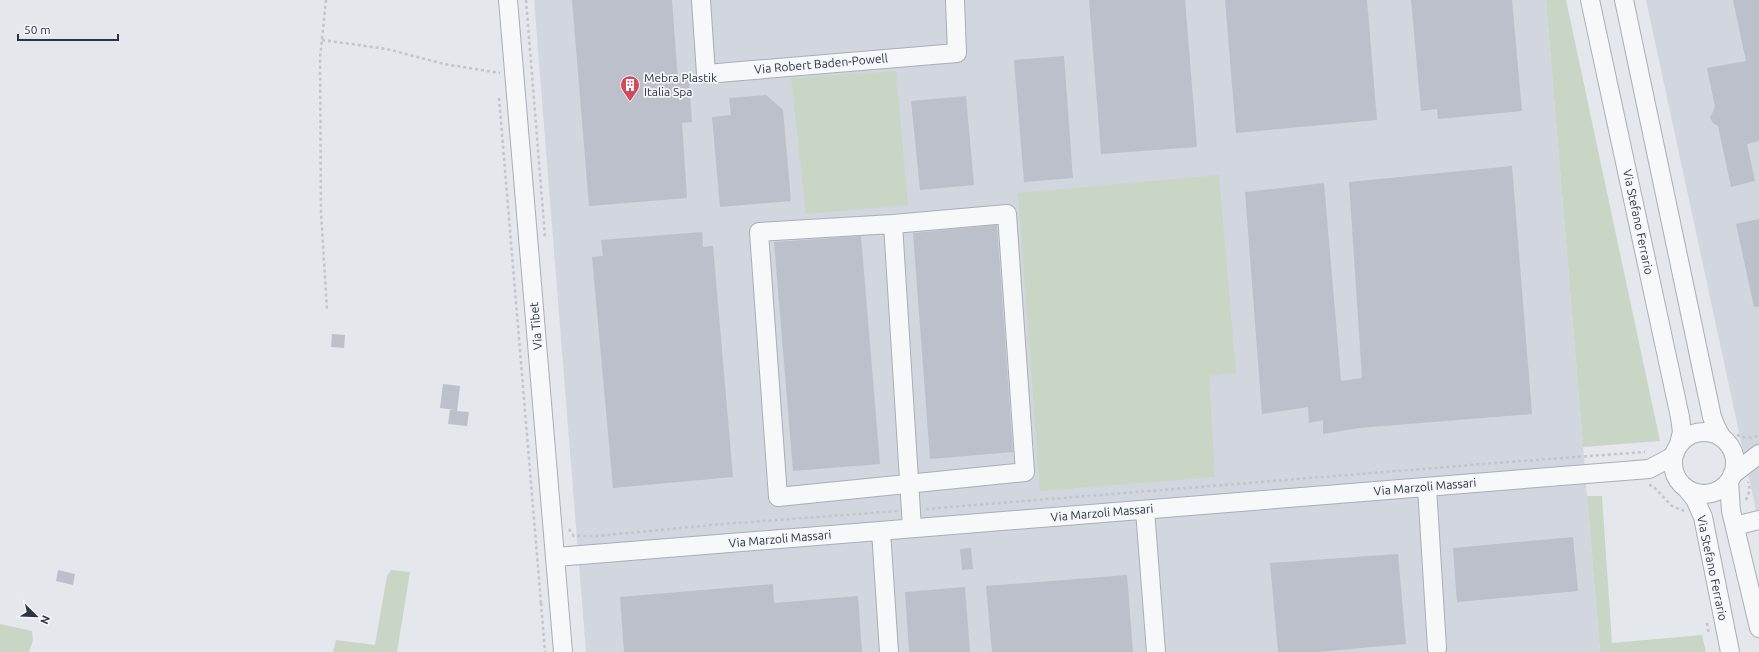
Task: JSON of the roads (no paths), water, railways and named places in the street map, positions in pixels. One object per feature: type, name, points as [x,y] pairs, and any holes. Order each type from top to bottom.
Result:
[{"type":"street","name":"Via Tibet","points":[[508,0],[505,74],[556,557],[563,652]]},
{"type":"street","name":"Via Robert Baden-Powell","points":[[701,0],[706,74],[957,53],[955,0]]},
{"type":"street","name":"Via Stefano Ferrario","points":[[1590,0],[1680,416],[1682,432],[1677,449]]},
{"type":"street","points":[[1624,0],[1712,417],[1716,427],[1734,453],[1735,463],[1731,478],[1731,511],[1759,627]]},
{"type":"street","points":[[1007,214],[1025,472],[778,496],[759,232],[893,224],[1007,214]]},
{"type":"street","points":[[893,224],[912,528]]},
{"type":"street","points":[[1695,433],[1714,433],[1726,441],[1759,453],[1722,488],[1709,493],[1695,492],[1682,484],[1675,472],[1673,463],[1677,449],[1686,437],[1695,433]]},
{"type":"street","name":"Via Marzoli Massari","points":[[556,557],[1427,487],[1649,460],[1664,462],[1677,449]]},
{"type":"street","name":"Via Marzoli Massari","points":[[1649,460],[1682,484]]},
{"type":"street","name":"Via Stefano Ferrario","points":[[1682,484],[1695,499],[1703,517],[1730,652]]},
{"type":"street","points":[[1427,487],[1437,648]]},
{"type":"street","points":[[1145,510],[1156,652]]},
{"type":"street","points":[[1735,526],[1759,520]]},
{"type":"street","points":[[881,531],[889,652]]},
{"type":"place","name":"Mebra Plastik Italia Spa","points":[[630,102]]}]
